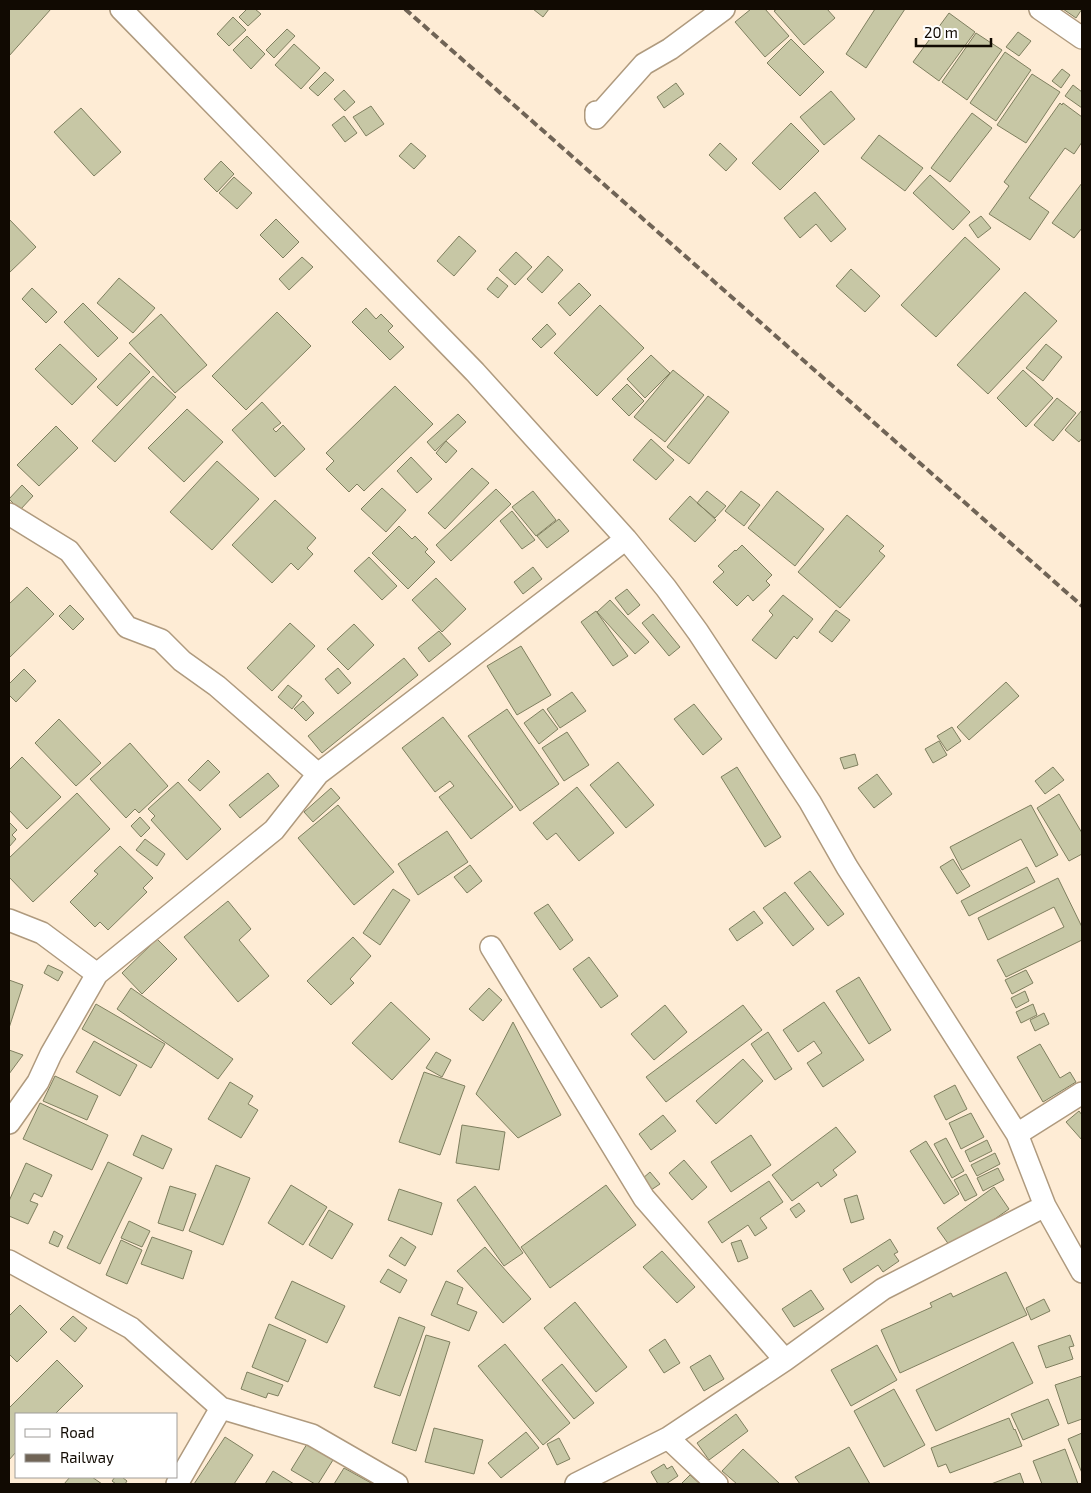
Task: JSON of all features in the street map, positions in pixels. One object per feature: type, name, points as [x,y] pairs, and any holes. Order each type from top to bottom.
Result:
[{"type":"street","points":[[121,9],[475,372],[626,539],[698,632],[810,802],[847,867],[1017,1134],[1045,1206],[1082,1272]]},
{"type":"street","points":[[596,112],[596,118],[644,64],[670,49],[724,9]]},
{"type":"street","points":[[1040,9],[1082,38]]},
{"type":"street","points":[[9,514],[69,551],[127,627],[161,640],[182,661],[217,686],[318,774]]},
{"type":"street","points":[[9,1123],[38,1082],[97,974],[274,830],[318,774],[626,539]]},
{"type":"street","points":[[9,920],[42,933],[97,974]]},
{"type":"street","points":[[491,947],[644,1198],[785,1360]]},
{"type":"street","points":[[1017,1134],[1082,1093]]},
{"type":"street","points":[[576,1484],[668,1438],[785,1360],[883,1289],[1045,1206]]},
{"type":"street","points":[[9,1262],[131,1328],[221,1408],[312,1435],[397,1484]]},
{"type":"street","points":[[178,1484],[221,1408]]},
{"type":"street","points":[[668,1438],[717,1484]]},
{"type":"building","points":[[9,9],[51,9],[9,56]]},
{"type":"building","points":[[247,9],[255,9],[261,14],[248,26],[239,17]]},
{"type":"building","points":[[533,9],[549,9],[543,17]]},
{"type":"building","points":[[751,9],[765,9],[789,36],[765,57],[735,22]]},
{"type":"building","points":[[777,9],[827,9],[835,18],[804,45],[774,11]]},
{"type":"building","points":[[875,9],[905,9],[866,68],[846,54]]},
{"type":"building","points":[[1063,9],[1082,9],[1076,18]]},
{"type":"building","points":[[949,13],[975,32],[939,81],[913,62]]},
{"type":"building","points":[[233,17],[246,30],[229,46],[217,34]]},
{"type":"building","points":[[287,29],[295,36],[274,58],[266,50]]},
{"type":"building","points":[[1018,32],[1031,41],[1019,56],[1006,47]]},
{"type":"building","points":[[976,33],[1002,50],[967,100],[942,82]]},
{"type":"building","points":[[247,36],[265,54],[251,69],[233,50]]},
{"type":"building","points":[[791,39],[824,72],[800,96],[767,63]]},
{"type":"building","points":[[294,44],[320,68],[301,89],[275,65]]},
{"type":"building","points":[[1005,52],[1031,70],[996,121],[970,103]]},
{"type":"building","points":[[1062,69],[1070,75],[1061,88],[1052,81]]},
{"type":"building","points":[[325,72],[334,80],[318,96],[309,88]]},
{"type":"building","points":[[1032,74],[1060,92],[1026,143],[997,125]]},
{"type":"building","points":[[676,83],[684,94],[664,108],[657,97]]},
{"type":"building","points":[[1073,85],[1082,92],[1082,108],[1065,96]]},
{"type":"building","points":[[344,90],[355,102],[345,111],[334,99]]},
{"type":"building","points":[[831,91],[855,119],[824,145],[800,117]]},
{"type":"building","points":[[1060,103],[1062,105],[1063,103],[1082,117],[1082,142],[1074,154],[1065,148],[1029,198],[1049,212],[1030,240],[989,214],[1009,186],[1004,182]]},
{"type":"building","points":[[371,106],[384,124],[366,136],[353,117]]},
{"type":"building","points":[[81,108],[121,152],[94,176],[54,132]]},
{"type":"building","points":[[972,113],[992,128],[950,182],[931,168]]},
{"type":"building","points":[[344,116],[357,133],[345,142],[332,125]]},
{"type":"building","points":[[791,123],[819,151],[780,190],[752,163]]},
{"type":"building","points":[[879,135],[923,168],[905,191],[861,158]]},
{"type":"building","points":[[411,143],[426,156],[414,169],[399,156]]},
{"type":"building","points":[[720,143],[737,159],[726,171],[709,155]]},
{"type":"building","points":[[221,161],[234,174],[217,192],[204,179]]},
{"type":"building","points":[[930,175],[970,212],[953,230],[913,193]]},
{"type":"building","points":[[234,177],[252,193],[237,209],[219,193]]},
{"type":"building","points":[[1082,183],[1082,228],[1074,238],[1052,223]]},
{"type":"building","points":[[815,192],[846,229],[831,242],[816,224],[800,238],[784,218]]},
{"type":"building","points":[[981,216],[991,228],[978,238],[969,225]]},
{"type":"building","points":[[9,219],[36,247],[9,273]]},
{"type":"building","points":[[276,219],[299,242],[283,258],[260,235]]},
{"type":"building","points":[[459,236],[476,251],[454,276],[437,261]]},
{"type":"building","points":[[965,237],[1000,269],[936,337],[901,305]]},
{"type":"building","points":[[516,252],[532,267],[515,285],[499,270]]},
{"type":"building","points":[[548,256],[563,270],[542,293],[527,279]]},
{"type":"building","points":[[302,257],[313,267],[289,290],[279,279]]},
{"type":"building","points":[[851,269],[880,296],[865,312],[836,286]]},
{"type":"building","points":[[497,277],[508,286],[498,298],[487,289]]},
{"type":"building","points":[[119,278],[155,308],[133,333],[97,303]]},
{"type":"building","points":[[579,283],[591,295],[570,316],[558,303]]},
{"type":"building","points":[[32,288],[57,312],[46,323],[22,299]]},
{"type":"building","points":[[1025,292],[1057,321],[988,394],[957,365]]},
{"type":"building","points":[[83,303],[118,338],[98,357],[64,322]]},
{"type":"building","points":[[600,305],[644,348],[597,396],[554,353]]},
{"type":"building","points":[[366,308],[376,319],[381,314],[393,326],[388,331],[404,347],[390,360],[352,322]]},
{"type":"building","points":[[277,312],[311,346],[246,410],[212,376]]},
{"type":"building","points":[[161,314],[207,365],[175,393],[129,343]]},
{"type":"building","points":[[547,324],[556,334],[541,348],[532,339]]},
{"type":"building","points":[[60,344],[97,379],[72,405],[35,369]]},
{"type":"building","points":[[1046,344],[1062,357],[1043,381],[1026,368]]},
{"type":"building","points":[[130,353],[150,372],[117,406],[97,387]]},
{"type":"building","points":[[651,355],[670,373],[645,398],[627,379]]},
{"type":"building","points":[[673,370],[704,395],[665,442],[634,417]]},
{"type":"building","points":[[1023,370],[1053,398],[1026,427],[997,398]]},
{"type":"building","points":[[153,376],[176,397],[115,462],[92,441]]},
{"type":"building","points":[[627,384],[644,401],[629,416],[612,399]]},
{"type":"building","points":[[395,386],[433,424],[364,491],[357,484],[349,492],[326,469],[334,461],[326,453]]},
{"type":"building","points":[[708,396],[729,412],[689,464],[667,447]]},
{"type":"building","points":[[1057,398],[1076,413],[1053,441],[1034,425]]},
{"type":"building","points":[[262,402],[281,423],[273,429],[276,432],[283,425],[305,449],[275,477],[232,430]]},
{"type":"building","points":[[187,409],[223,442],[184,482],[148,448]]},
{"type":"building","points":[[1082,410],[1082,438],[1079,442],[1065,430]]},
{"type":"building","points":[[458,414],[466,422],[435,451],[427,442]]},
{"type":"building","points":[[56,426],[78,448],[39,486],[17,465]]},
{"type":"building","points":[[651,439],[674,460],[656,480],[633,460]]},
{"type":"building","points":[[446,441],[457,451],[446,463],[436,453]]},
{"type":"building","points":[[411,457],[432,479],[417,493],[397,471]]},
{"type":"building","points":[[217,461],[259,499],[212,550],[170,512]]},
{"type":"building","points":[[472,468],[489,483],[445,529],[428,513]]},
{"type":"building","points":[[22,485],[33,496],[20,510],[9,499]]},
{"type":"building","points":[[382,488],[406,510],[386,532],[361,509]]},
{"type":"building","points":[[496,489],[511,504],[451,561],[436,545]]},
{"type":"building","points":[[533,491],[556,520],[536,536],[512,507]]},
{"type":"building","points":[[707,491],[726,506],[715,518],[697,503]]},
{"type":"building","points":[[741,491],[760,505],[744,526],[725,511]]},
{"type":"building","points":[[777,491],[824,529],[795,566],[748,528]]},
{"type":"building","points":[[690,496],[716,520],[695,542],[669,519]]},
{"type":"building","points":[[275,500],[316,538],[307,548],[313,554],[298,570],[291,563],[272,583],[232,545]]},
{"type":"building","points":[[512,511],[535,540],[522,549],[500,521]]},
{"type":"building","points":[[847,515],[884,546],[879,551],[885,556],[840,608],[798,572]]},
{"type":"building","points":[[559,519],[569,531],[547,548],[537,536]]},
{"type":"building","points":[[399,526],[412,539],[415,536],[428,549],[425,552],[435,562],[408,589],[372,553]]},
{"type":"building","points":[[742,545],[772,575],[766,581],[770,585],[753,601],[748,595],[737,606],[713,582],[724,572],[718,566]]},
{"type":"building","points":[[369,557],[397,586],[382,600],[354,571]]},
{"type":"building","points":[[533,567],[542,579],[523,594],[514,582]]},
{"type":"building","points":[[436,578],[466,609],[442,632],[412,600]]},
{"type":"building","points":[[27,587],[54,614],[9,658],[9,604]]},
{"type":"building","points":[[627,589],[640,605],[628,615],[615,598]]},
{"type":"building","points":[[783,595],[813,619],[797,639],[794,636],[776,659],[752,640],[773,615],[769,611]]},
{"type":"building","points":[[610,600],[649,642],[635,654],[597,612]]},
{"type":"building","points":[[70,605],[84,619],[73,630],[59,616]]},
{"type":"building","points":[[836,610],[850,620],[832,642],[819,632]]},
{"type":"building","points":[[596,611],[628,656],[613,666],[581,622]]},
{"type":"building","points":[[653,614],[680,647],[669,656],[642,623]]},
{"type":"building","points":[[290,623],[315,646],[272,691],[247,668]]},
{"type":"building","points":[[354,624],[374,645],[348,670],[327,649]]},
{"type":"building","points":[[439,631],[451,644],[429,662],[418,648]]},
{"type":"building","points":[[521,646],[551,695],[517,715],[487,666]]},
{"type":"building","points":[[404,658],[418,675],[322,753],[308,736]]},
{"type":"building","points":[[338,668],[351,683],[338,694],[325,679]]},
{"type":"building","points":[[24,669],[36,681],[16,702],[9,695],[9,684]]},
{"type":"building","points":[[1006,682],[1019,696],[969,740],[957,727]]},
{"type":"building","points":[[288,685],[302,696],[292,709],[278,697]]},
{"type":"building","points":[[572,692],[586,711],[560,728],[547,709]]},
{"type":"building","points":[[303,701],[314,713],[306,721],[294,709]]},
{"type":"building","points":[[694,704],[722,739],[703,755],[674,719]]},
{"type":"building","points":[[507,709],[559,784],[520,811],[468,736]]},
{"type":"building","points":[[543,709],[558,729],[539,744],[524,723]]},
{"type":"building","points":[[443,717],[513,807],[471,839],[439,797],[454,786],[450,781],[435,792],[402,748]]},
{"type":"building","points":[[59,719],[101,763],[76,786],[35,743]]},
{"type":"building","points":[[952,727],[961,741],[947,751],[937,736]]},
{"type":"building","points":[[567,732],[589,765],[564,781],[542,748]]},
{"type":"building","points":[[939,741],[947,755],[933,763],[925,749]]},
{"type":"building","points":[[130,743],[168,786],[139,813],[135,809],[126,818],[90,779]]},
{"type":"building","points":[[855,754],[858,765],[844,769],[840,758]]},
{"type":"building","points":[[22,757],[61,797],[27,829],[9,810],[9,770]]},
{"type":"building","points":[[208,760],[220,772],[200,791],[188,780]]},
{"type":"building","points":[[618,762],[654,805],[626,828],[590,785]]},
{"type":"building","points":[[737,767],[781,837],[765,847],[721,777]]},
{"type":"building","points":[[1053,767],[1064,780],[1045,794],[1035,781]]},
{"type":"building","points":[[268,773],[279,786],[240,818],[229,805]]},
{"type":"building","points":[[877,774],[892,794],[874,808],[858,788]]},
{"type":"building","points":[[178,782],[221,829],[187,860],[151,820],[155,816],[148,809]]},
{"type":"building","points":[[577,787],[614,833],[579,861],[556,833],[547,840],[533,823]]},
{"type":"building","points":[[331,788],[340,798],[313,822],[304,812]]},
{"type":"building","points":[[77,793],[110,829],[33,902],[9,877],[9,858]]},
{"type":"building","points":[[1059,794],[1082,833],[1082,854],[1069,861],[1037,808]]},
{"type":"building","points":[[338,805],[394,872],[354,905],[298,838]]},
{"type":"building","points":[[1031,805],[1058,855],[1036,867],[1021,839],[962,870],[950,847]]},
{"type":"building","points":[[140,817],[150,828],[141,837],[131,826]]},
{"type":"building","points":[[9,822],[17,830],[12,835],[16,839],[9,847]]},
{"type":"building","points":[[447,831],[468,862],[418,895],[398,864]]},
{"type":"building","points":[[145,839],[165,854],[157,866],[136,850]]},
{"type":"building","points":[[120,846],[153,878],[143,888],[147,892],[108,930],[100,922],[95,927],[70,902],[98,874],[94,871]]},
{"type":"building","points":[[953,859],[970,886],[957,894],[940,867]]},
{"type":"building","points":[[470,865],[482,881],[467,893],[454,877]]},
{"type":"building","points":[[1027,867],[1035,882],[969,916],[961,901]]},
{"type":"building","points":[[810,871],[844,914],[828,926],[794,883]]},
{"type":"building","points":[[1058,878],[1082,927],[1082,940],[1006,977],[997,960],[1064,927],[1054,907],[988,940],[978,918]]},
{"type":"building","points":[[393,889],[410,900],[380,945],[363,933]]},
{"type":"building","points":[[785,892],[814,929],[793,946],[763,908]]},
{"type":"building","points":[[228,901],[251,929],[239,940],[269,976],[238,1002],[184,937]]},
{"type":"building","points":[[548,904],[573,940],[560,950],[534,913]]},
{"type":"building","points":[[754,911],[763,923],[737,941],[729,929]]},
{"type":"building","points":[[353,937],[371,956],[350,979],[354,983],[331,1005],[307,981]]},
{"type":"building","points":[[157,939],[177,959],[142,994],[122,973]]},
{"type":"building","points":[[589,957],[618,996],[601,1008],[573,969]]},
{"type":"building","points":[[48,965],[63,972],[58,981],[44,973]]},
{"type":"building","points":[[1026,970],[1033,983],[1012,994],[1005,980]]},
{"type":"building","points":[[859,977],[891,1030],[869,1044],[836,991]]},
{"type":"building","points":[[9,980],[23,985],[9,1028]]},
{"type":"building","points":[[131,988],[233,1059],[218,1079],[117,1009]]},
{"type":"building","points":[[489,988],[502,1000],[483,1021],[469,1009]]},
{"type":"building","points":[[1025,991],[1029,1001],[1016,1008],[1011,998]]},
{"type":"building","points":[[391,1002],[430,1039],[392,1080],[352,1043]]},
{"type":"building","points":[[824,1002],[864,1060],[823,1087],[807,1063],[822,1053],[814,1041],[798,1052],[783,1030]]},
{"type":"building","points":[[96,1004],[165,1044],[151,1068],[82,1029]]},
{"type":"building","points":[[1033,1004],[1037,1015],[1021,1023],[1016,1012]]},
{"type":"building","points":[[665,1005],[687,1032],[654,1060],[631,1034]]},
{"type":"building","points":[[743,1005],[762,1030],[666,1102],[646,1077]]},
{"type":"building","points":[[1044,1013],[1049,1024],[1035,1031],[1030,1020]]},
{"type":"building","points":[[513,1022],[561,1115],[518,1138],[476,1094]]},
{"type":"building","points":[[768,1032],[792,1069],[775,1080],[751,1044]]},
{"type":"building","points":[[94,1041],[137,1065],[120,1096],[76,1072]]},
{"type":"building","points":[[1040,1044],[1060,1078],[1070,1072],[1076,1082],[1043,1102],[1017,1057]]},
{"type":"building","points":[[9,1050],[23,1055],[9,1074]]},
{"type":"building","points":[[436,1052],[451,1060],[442,1077],[426,1068]]},
{"type":"building","points":[[743,1059],[763,1081],[716,1124],[696,1101]]},
{"type":"building","points":[[424,1072],[465,1086],[440,1155],[399,1142]]},
{"type":"building","points":[[55,1076],[98,1096],[87,1120],[43,1101]]},
{"type":"building","points":[[230,1082],[253,1096],[248,1104],[258,1110],[241,1138],[208,1119]]},
{"type":"building","points":[[955,1085],[967,1109],[946,1120],[934,1096]]},
{"type":"building","points":[[40,1103],[108,1135],[92,1170],[23,1139]]},
{"type":"building","points":[[1079,1111],[1082,1115],[1082,1140],[1066,1122]]},
{"type":"building","points":[[971,1113],[984,1137],[961,1149],[949,1123]]},
{"type":"building","points":[[663,1115],[676,1131],[651,1150],[639,1134]]},
{"type":"building","points":[[462,1125],[505,1132],[499,1170],[456,1163]]},
{"type":"building","points":[[836,1127],[856,1152],[833,1170],[837,1175],[821,1187],[818,1182],[792,1201],[772,1175]]},
{"type":"building","points":[[142,1135],[172,1149],[163,1169],[133,1155]]},
{"type":"building","points":[[751,1135],[771,1165],[731,1192],[711,1162]]},
{"type":"building","points":[[946,1138],[964,1171],[952,1178],[934,1144]]},
{"type":"building","points":[[987,1140],[992,1151],[970,1162],[965,1151]]},
{"type":"building","points":[[926,1141],[959,1194],[944,1204],[910,1151]]},
{"type":"building","points":[[995,1153],[1000,1164],[977,1176],[971,1165]]},
{"type":"building","points":[[684,1160],[707,1187],[692,1200],[669,1173]]},
{"type":"building","points":[[108,1162],[142,1178],[100,1264],[67,1248]]},
{"type":"building","points":[[26,1163],[52,1175],[42,1197],[34,1193],[30,1201],[38,1204],[28,1224],[9,1216],[9,1201]]},
{"type":"building","points":[[216,1165],[250,1178],[223,1245],[189,1231]]},
{"type":"building","points":[[998,1168],[1004,1180],[983,1191],[977,1178]]},
{"type":"building","points":[[650,1172],[660,1184],[651,1190],[642,1179]]},
{"type":"building","points":[[966,1174],[977,1195],[965,1201],[954,1180]]},
{"type":"building","points":[[769,1181],[783,1202],[760,1218],[767,1228],[755,1236],[748,1225],[722,1243],[708,1222]]},
{"type":"building","points":[[291,1185],[327,1207],[303,1245],[268,1223]]},
{"type":"building","points":[[606,1185],[636,1225],[550,1288],[521,1247]]},
{"type":"building","points":[[170,1186],[196,1194],[183,1231],[158,1223]]},
{"type":"building","points":[[475,1186],[523,1253],[504,1266],[457,1200]]},
{"type":"building","points":[[994,1187],[1009,1209],[952,1249],[937,1228]]},
{"type":"building","points":[[399,1189],[442,1203],[432,1235],[388,1220]]},
{"type":"building","points":[[857,1195],[864,1219],[851,1223],[844,1199]]},
{"type":"building","points":[[799,1203],[805,1211],[796,1218],[790,1209]]},
{"type":"building","points":[[329,1210],[353,1224],[332,1259],[309,1245]]},
{"type":"building","points":[[129,1221],[150,1231],[142,1247],[121,1238]]},
{"type":"building","points":[[54,1231],[63,1236],[58,1247],[49,1243]]},
{"type":"building","points":[[152,1237],[192,1251],[183,1279],[141,1264]]},
{"type":"building","points":[[401,1237],[416,1247],[405,1266],[389,1256]]},
{"type":"building","points":[[890,1239],[898,1252],[894,1254],[899,1261],[883,1272],[878,1265],[851,1283],[843,1269]]},
{"type":"building","points":[[121,1240],[142,1250],[127,1284],[106,1275]]},
{"type":"building","points":[[741,1240],[748,1258],[738,1262],[731,1243]]},
{"type":"building","points":[[485,1247],[531,1299],[503,1323],[457,1271]]},
{"type":"building","points":[[662,1251],[695,1287],[677,1303],[643,1267]]},
{"type":"building","points":[[388,1269],[407,1280],[400,1293],[380,1282]]},
{"type":"building","points":[[1006,1272],[1027,1315],[900,1373],[881,1330],[932,1307],[930,1303],[951,1293],[953,1297]]},
{"type":"building","points":[[292,1281],[345,1306],[327,1343],[275,1318]]},
{"type":"building","points":[[446,1281],[463,1288],[457,1304],[477,1312],[469,1331],[431,1315]]},
{"type":"building","points":[[811,1290],[824,1309],[794,1327],[782,1309]]},
{"type":"building","points":[[1044,1299],[1050,1311],[1031,1320],[1026,1308]]},
{"type":"building","points":[[575,1302],[627,1367],[596,1392],[544,1328]]},
{"type":"building","points":[[20,1305],[47,1332],[17,1362],[9,1354],[9,1316]]},
{"type":"building","points":[[73,1316],[87,1328],[75,1342],[60,1329]]},
{"type":"building","points":[[399,1317],[425,1327],[400,1396],[374,1387]]},
{"type":"building","points":[[269,1324],[306,1340],[288,1382],[252,1367]]},
{"type":"building","points":[[426,1335],[450,1342],[416,1451],[392,1443]]},
{"type":"building","points":[[1070,1335],[1074,1346],[1069,1347],[1073,1359],[1046,1368],[1038,1346]]},
{"type":"building","points":[[665,1339],[680,1363],[664,1373],[649,1350]]},
{"type":"building","points":[[1013,1342],[1033,1383],[936,1431],[916,1390]]},
{"type":"building","points":[[505,1344],[570,1423],[543,1445],[478,1366]]},
{"type":"building","points":[[877,1345],[897,1380],[851,1406],[831,1370]]},
{"type":"building","points":[[710,1355],[724,1379],[704,1391],[690,1367]]},
{"type":"building","points":[[57,1360],[83,1386],[56,1413],[15,1413],[15,1453],[9,1460],[9,1408]]},
{"type":"building","points":[[562,1364],[594,1403],[574,1419],[542,1380]]},
{"type":"building","points":[[247,1372],[283,1385],[278,1396],[268,1393],[266,1398],[241,1389]]},
{"type":"building","points":[[1082,1376],[1082,1419],[1068,1424],[1055,1385]]},
{"type":"building","points":[[894,1389],[925,1445],[884,1467],[854,1411]]},
{"type":"building","points":[[1048,1399],[1059,1425],[1023,1440],[1011,1414]]},
{"type":"building","points":[[736,1414],[748,1431],[709,1460],[697,1443]]},
{"type":"building","points":[[1009,1418],[1022,1446],[950,1473],[946,1464],[938,1467],[931,1448]]},
{"type":"building","points":[[434,1428],[483,1440],[474,1474],[425,1462]]},
{"type":"building","points":[[526,1432],[539,1448],[501,1478],[488,1463]]},
{"type":"building","points":[[1082,1433],[1082,1473],[1068,1439]]},
{"type":"building","points":[[225,1437],[253,1455],[234,1484],[194,1484]]},
{"type":"building","points":[[559,1438],[570,1459],[557,1465],[547,1444]]},
{"type":"building","points":[[307,1444],[333,1460],[318,1484],[291,1470]]},
{"type":"building","points":[[849,1447],[870,1484],[800,1484],[795,1477]]},
{"type":"building","points":[[743,1449],[780,1484],[737,1484],[722,1471]]},
{"type":"building","points":[[1065,1449],[1078,1484],[1042,1484],[1033,1461]]},
{"type":"building","points":[[664,1464],[667,1469],[672,1466],[678,1476],[666,1484],[658,1484],[651,1472]]},
{"type":"building","points":[[344,1468],[373,1484],[334,1484]]},
{"type":"building","points":[[273,1471],[294,1484],[265,1484]]},
{"type":"building","points":[[1020,1473],[1024,1484],[991,1484]]},
{"type":"building","points":[[690,1475],[700,1484],[681,1484]]},
{"type":"building","points":[[69,1478],[93,1478],[102,1484],[64,1484]]},
{"type":"building","points":[[114,1478],[123,1478],[127,1481],[125,1484],[116,1484],[112,1481]]},
{"type":"railway","points":[[405,9],[1082,606]]}]
